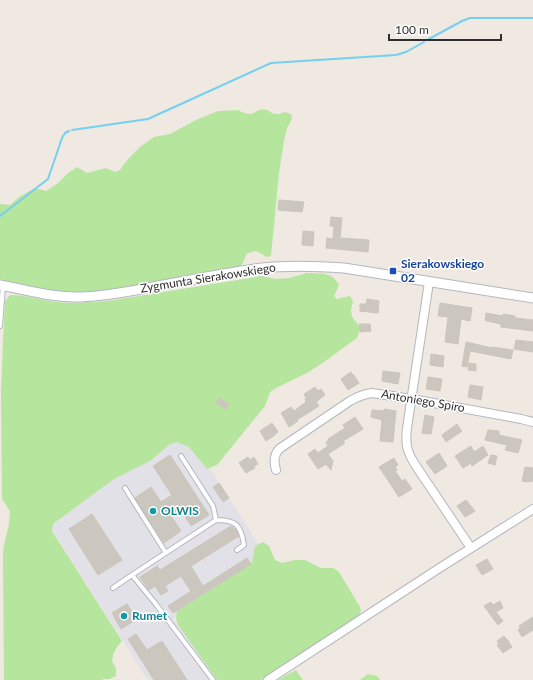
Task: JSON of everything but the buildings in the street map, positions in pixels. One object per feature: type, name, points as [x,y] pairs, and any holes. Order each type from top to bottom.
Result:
[{"type":"street","name":"Zygmunta Sierakowskiego","points":[[2,285],[59,296],[81,297],[113,294],[262,268],[314,266],[344,268],[533,298]]},
{"type":"street","points":[[429,282],[406,436],[406,446],[416,466],[471,548]]},
{"type":"street","name":"Antoniego Spiro","points":[[276,470],[274,459],[278,449],[357,397],[366,394],[372,393],[412,399],[533,422]]},
{"type":"street","points":[[268,680],[533,508]]},
{"type":"lane","points":[[0,326],[2,285]]},
{"type":"lane","points":[[181,456],[213,506],[216,520]]},
{"type":"lane","points":[[124,488],[166,553]]},
{"type":"lane","points":[[113,588],[216,520],[231,521],[236,524],[242,536],[244,545],[237,550]]},
{"type":"lane","points":[[132,575],[213,680]]},
{"type":"shaded area","name":"Rumet","points":[[183,426],[266,556],[173,619],[221,680],[148,680],[50,527]]},
{"type":"green space","points":[[238,110],[248,114],[259,110],[268,110],[275,114],[285,112],[291,114],[292,119],[287,128],[279,173],[271,256],[266,257],[256,251],[251,252],[246,256],[241,267],[236,270],[102,291],[86,292],[50,290],[0,280],[0,204],[10,205],[19,197],[35,188],[46,191],[77,167],[87,173],[106,168],[115,172],[120,170],[140,147],[154,137],[170,134],[196,120],[218,111]]},
{"type":"green space","points":[[307,273],[326,274],[333,277],[339,285],[334,296],[337,299],[350,296],[353,301],[351,310],[352,317],[360,329],[357,338],[307,373],[270,392],[265,406],[217,465],[207,469],[189,447],[177,442],[170,444],[150,461],[114,479],[53,524],[52,531],[122,641],[115,650],[112,658],[116,668],[116,676],[103,680],[4,680],[3,555],[10,512],[2,499],[1,392],[5,301],[10,295],[64,303],[114,300],[262,276],[276,279],[289,278]]},
{"type":"green space","points":[[263,542],[269,546],[275,560],[282,563],[295,560],[305,560],[321,568],[333,568],[339,572],[360,607],[361,610],[359,616],[261,680],[217,680],[178,625],[176,619],[177,611],[250,565],[255,546]]},
{"type":"green space","points":[[296,670],[303,680],[278,680]]},
{"type":"green space","points":[[368,674],[377,676],[380,680],[360,680]]},
{"type":"waterway","points":[[429,39],[470,18],[533,18]]},
{"type":"waterway","points":[[72,130],[148,119],[271,63],[396,55],[406,52],[424,42]]},
{"type":"waterway","points":[[0,216],[48,179],[62,138],[65,133],[69,131]]},
{"type":"place","name":"Sierakowskiego 02","points":[[393,271]]},
{"type":"place","name":"OLWIS","points":[[153,511]]},
{"type":"place","name":"Rumet","points":[[124,616]]}]
